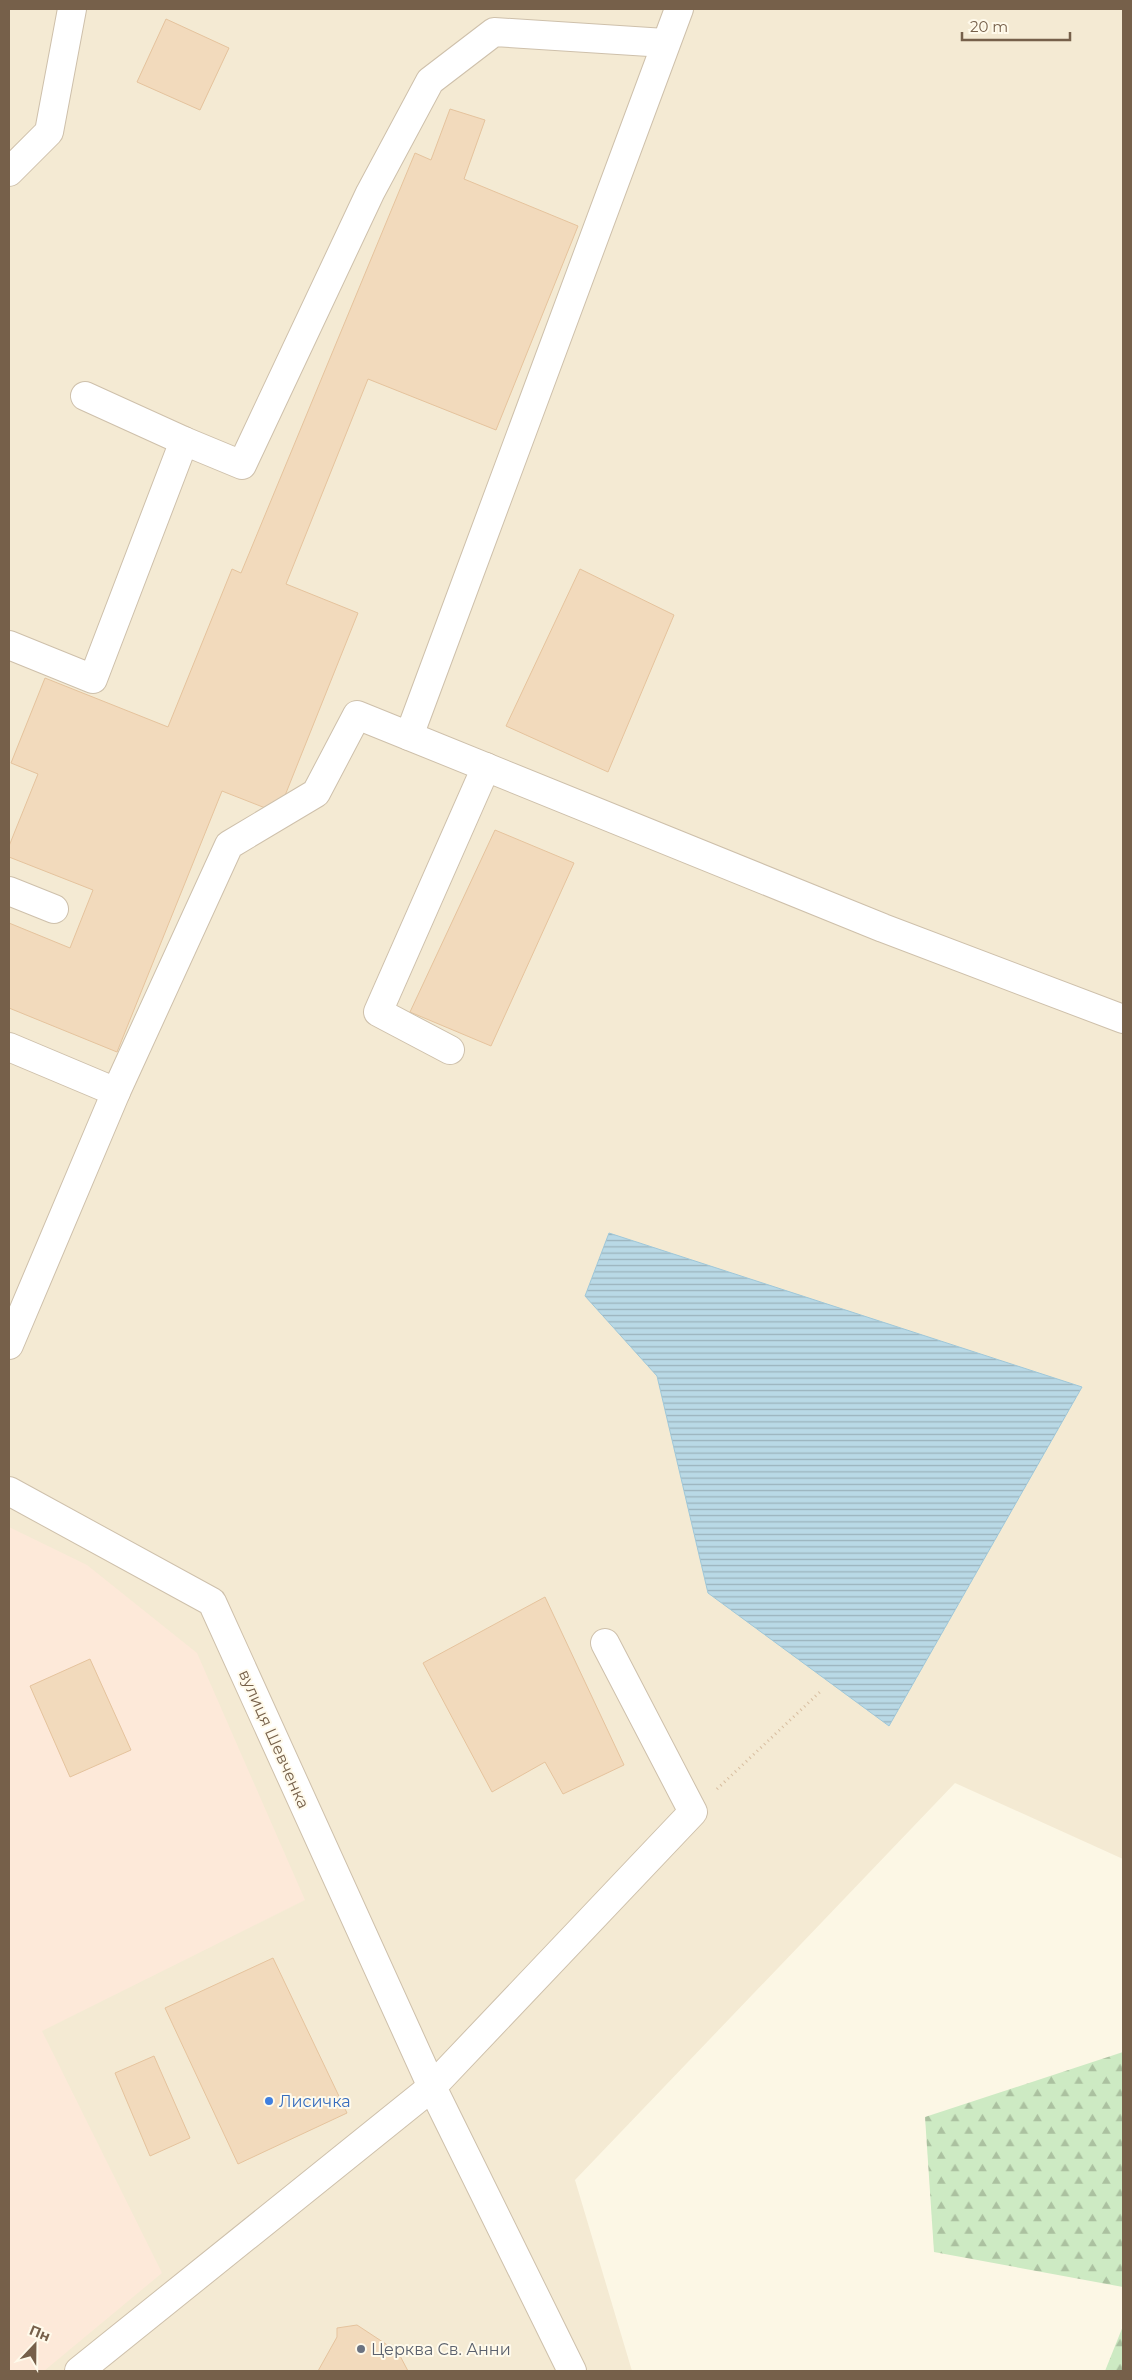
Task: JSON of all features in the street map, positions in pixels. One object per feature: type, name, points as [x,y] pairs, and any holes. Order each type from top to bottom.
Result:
[{"type":"street","points":[[9,172],[49,132],[72,9]]},
{"type":"street","points":[[409,736],[679,9]]},
{"type":"street","points":[[85,396],[242,465],[370,193],[430,81],[494,32],[665,43]]},
{"type":"street","points":[[9,645],[93,679],[184,441]]},
{"type":"street","points":[[9,1344],[116,1092],[229,845],[316,792],[357,715],[883,928],[1123,1020]]},
{"type":"street","points":[[450,1050],[378,1012],[486,767]]},
{"type":"street","points":[[9,890],[54,909]]},
{"type":"street","points":[[9,1047],[116,1092]]},
{"type":"street","name":"вулиця Шевченка","points":[[9,1491],[212,1602],[432,2087],[572,2371]]},
{"type":"street","points":[[79,2371],[432,2087],[693,1812],[605,1643]]},
{"type":"path","points":[[693,1812],[822,1690]]},
{"type":"shaded area","points":[[9,9],[1123,9],[1123,1859],[955,1783],[575,2180],[632,2371],[9,2371]]},
{"type":"shaded area","points":[[9,1527],[87,1565],[197,1653],[305,1900],[42,2031],[162,2273],[44,2371],[9,2371]]},
{"type":"green space","points":[[1123,2052],[1123,2287],[934,2252],[925,2117]]},
{"type":"green space","points":[[1123,2326],[1123,2371],[1105,2371]]},
{"type":"water","points":[[609,1233],[1082,1387],[889,1726],[708,1593],[657,1376],[585,1296]]},
{"type":"building","points":[[166,19],[229,48],[200,110],[137,82]]},
{"type":"building","points":[[450,109],[485,120],[464,179],[578,226],[496,430],[368,379],[286,584],[358,613],[278,813],[222,791],[117,1052],[9,1008],[9,923],[70,948],[93,890],[9,857],[9,846],[38,774],[11,763],[45,678],[168,727],[232,569],[241,573],[415,153],[431,160]]},
{"type":"building","points":[[580,569],[674,615],[608,772],[506,726]]},
{"type":"building","points":[[495,830],[574,863],[491,1046],[410,1012]]},
{"type":"building","points":[[545,1597],[624,1765],[563,1794],[545,1762],[492,1792],[423,1663]]},
{"type":"building","points":[[90,1659],[131,1750],[70,1777],[30,1686]]},
{"type":"building","points":[[273,1958],[347,2113],[238,2164],[165,2008]]},
{"type":"building","points":[[154,2056],[190,2138],[150,2156],[115,2073]]},
{"type":"building","name":"Церква Св. Анни","points":[[357,2325],[398,2352],[408,2371],[318,2371],[337,2337],[337,2328]]},
{"type":"place","name":"Лисичка","points":[[269,2101]]},
{"type":"place","name":"Церква Св. Анни","points":[[361,2349]]}]
